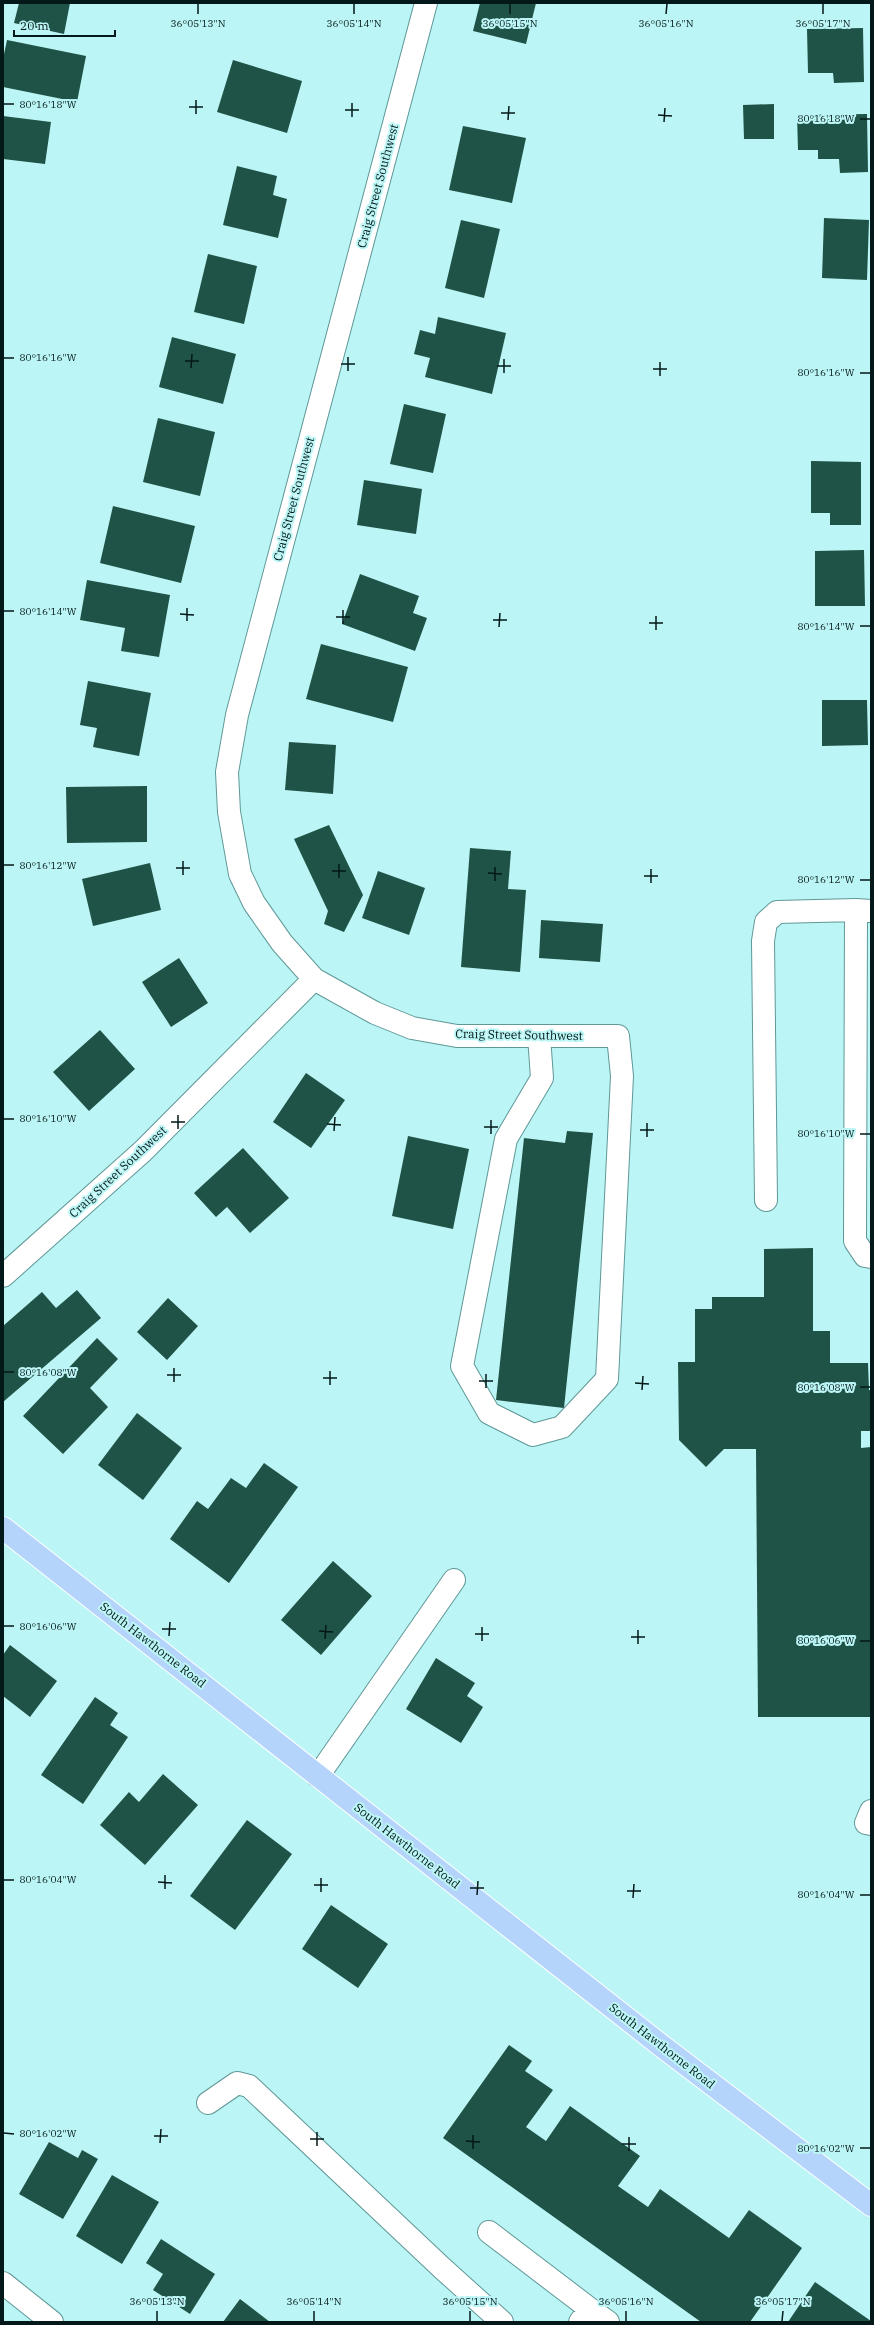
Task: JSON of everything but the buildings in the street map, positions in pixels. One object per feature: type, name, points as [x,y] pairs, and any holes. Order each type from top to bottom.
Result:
[{"type":"main road","name":"South Hawthorne Road","points":[[3,1528],[663,2047],[871,2205]]},
{"type":"street","name":"Craig Street Southwest","points":[[426,3],[237,715],[227,772],[229,812],[240,874],[254,903],[282,943],[314,979],[374,1014],[412,1028],[457,1036],[539,1036],[618,1036],[622,1076],[607,1379],[562,1427],[533,1435],[489,1413],[462,1366],[506,1139],[542,1078],[539,1036]]},
{"type":"street","points":[[766,1200],[763,941],[766,922],[777,912],[863,911],[856,1241],[865,1256],[871,1257]]},
{"type":"street","name":"Craig Street Southwest","points":[[3,1276],[143,1151],[314,979]]},
{"type":"street","points":[[318,1776],[454,1580]]},
{"type":"street","points":[[871,1811],[866,1823],[871,1824]]},
{"type":"street","points":[[208,2103],[237,2083],[250,2086],[436,2263],[502,2322]]},
{"type":"street","points":[[489,2232],[585,2315],[608,2322]]},
{"type":"street","points":[[3,2283],[52,2322]]}]
